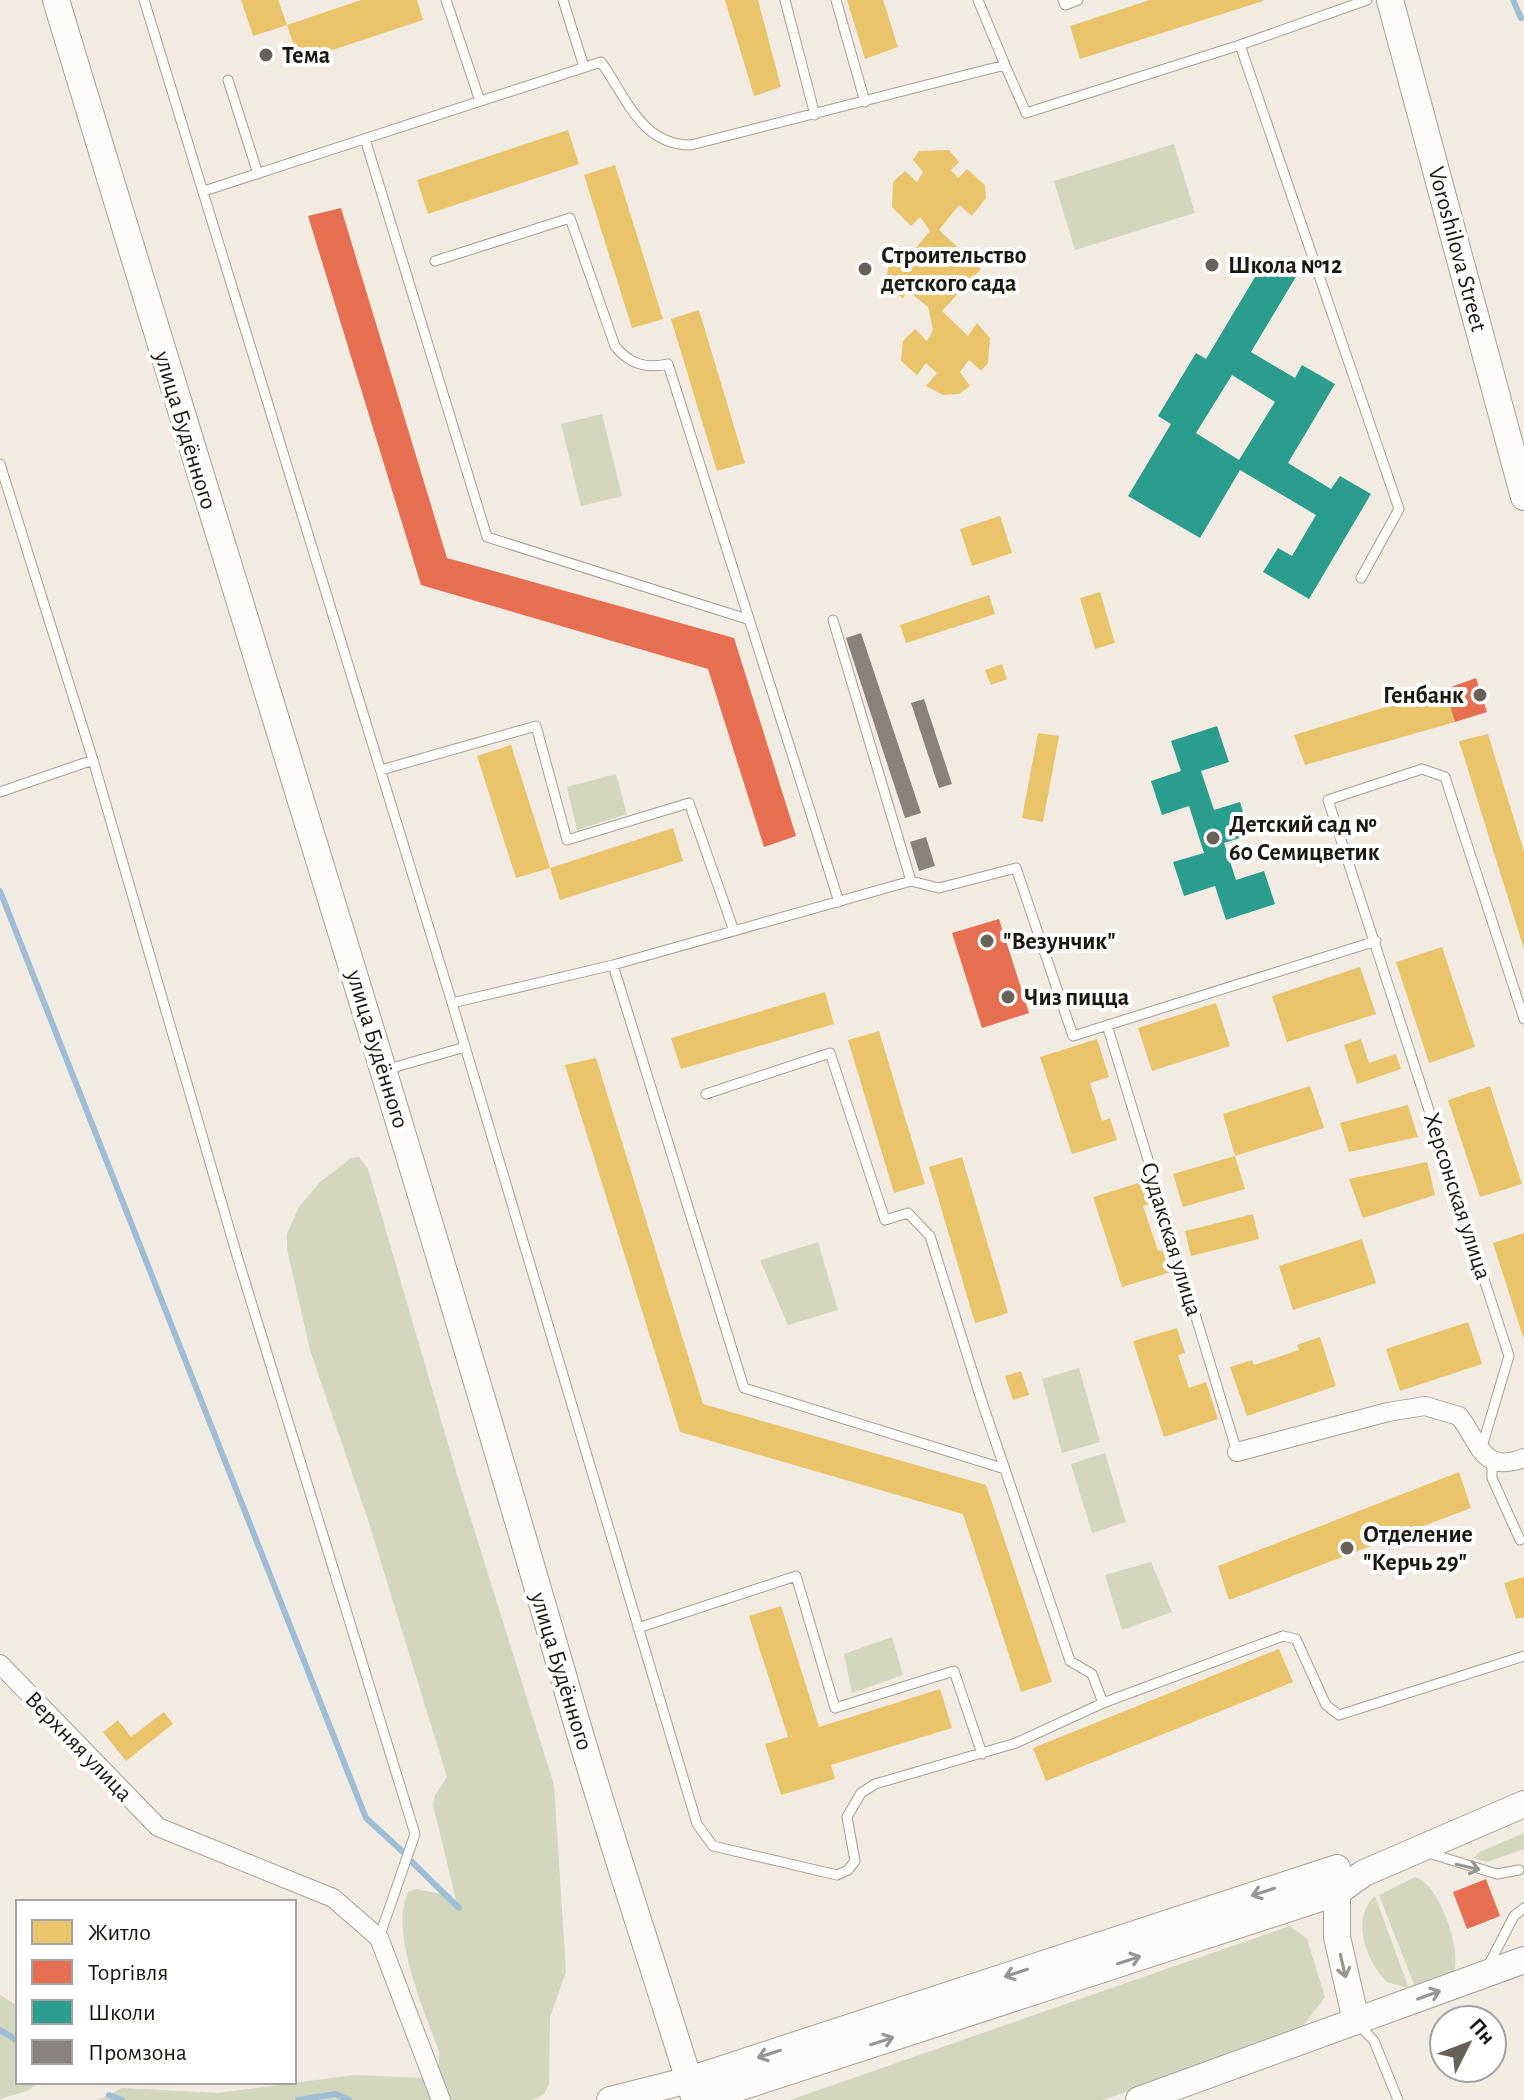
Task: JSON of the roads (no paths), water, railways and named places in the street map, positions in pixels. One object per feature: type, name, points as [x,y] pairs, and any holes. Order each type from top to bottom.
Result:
[{"type":"main road","name":"улица Будённого","points":[[56,0],[265,693],[385,1070],[567,1691],[695,2093]]},
{"type":"main road","name":"Voroshilova Street","points":[[1390,0],[1524,497]]},
{"type":"main road","points":[[1337,1880],[1524,1788]]},
{"type":"main road","points":[[610,2100],[695,2093],[1364,1873],[1524,1804]]},
{"type":"main road","points":[[1337,1880],[1337,1937],[1356,2021]]},
{"type":"main road","points":[[1139,2100],[1524,1960]]},
{"type":"street","points":[[1237,1452],[1388,1412],[1425,1406],[1445,1409],[1459,1416],[1486,1456],[1506,1465],[1524,1458]]},
{"type":"street","name":"Верхняя улица","points":[[0,1664],[158,1827],[333,1898],[379,1938]]},
{"type":"street","points":[[379,1938],[441,2100]]},
{"type":"lane","points":[[144,0],[452,1003],[697,1824],[713,1846],[837,1875],[848,1870],[855,1861],[847,1817],[861,1793],[875,1784],[1016,1743],[1103,1703],[1283,1636],[1296,1639],[1326,1705],[1339,1715],[1524,1656]]},
{"type":"lane","points":[[446,0],[480,101]]},
{"type":"lane","points":[[563,0],[584,67]]},
{"type":"lane","points":[[785,0],[815,115]]},
{"type":"lane","points":[[836,0],[865,102]]},
{"type":"lane","points":[[978,0],[1026,113],[1240,45],[1367,0]]},
{"type":"lane","points":[[1063,0],[1065,5],[1078,0]]},
{"type":"lane","points":[[1332,0],[1335,11]]},
{"type":"lane","points":[[1240,45],[1399,509],[1361,578]]},
{"type":"lane","points":[[204,191],[601,62],[646,129],[672,145],[691,145],[1005,65]]},
{"type":"lane","points":[[228,80],[258,174]]},
{"type":"lane","points":[[365,139],[487,537],[747,619]]},
{"type":"lane","points":[[435,261],[570,218],[615,346],[636,365],[668,364],[839,902]]},
{"type":"lane","points":[[0,464],[93,760],[238,1259],[415,1834],[379,1938]]},
{"type":"lane","points":[[833,620],[911,881]]},
{"type":"lane","points":[[381,770],[536,726],[567,840],[689,803],[734,931]]},
{"type":"lane","points":[[0,792],[93,760]]},
{"type":"lane","name":"Херсонская улица","points":[[1486,1456],[1509,1356],[1328,800],[1422,769],[1445,777],[1524,1017]]},
{"type":"lane","points":[[452,1003],[613,965],[911,881],[939,888],[1016,868],[1073,1036],[1376,941]]},
{"type":"lane","points":[[613,965],[744,1388],[1005,1469]]},
{"type":"lane","name":"Судакская улица","points":[[1107,1025],[1237,1452]]},
{"type":"lane","points":[[385,1070],[465,1047]]},
{"type":"lane","points":[[706,1094],[830,1053],[885,1220],[908,1213],[930,1236],[1070,1661],[1092,1674],[1103,1703]]},
{"type":"lane","points":[[1486,1456],[1492,1478],[1520,1540]]},
{"type":"lane","points":[[638,1628],[796,1576],[835,1708],[954,1671],[982,1754]]},
{"type":"lane","points":[[1418,1849],[1453,1863],[1497,1874],[1519,1870]]},
{"type":"lane","points":[[1484,1974],[1514,1916],[1524,1908]]},
{"type":"lane","points":[[1356,2021],[1374,2041],[1398,2100]]},
{"type":"waterway","points":[[1513,0],[1521,18]]},
{"type":"waterway","points":[[0,891],[366,1818],[403,1852]]},
{"type":"waterway","points":[[412,1862],[459,1908]]},
{"type":"waterway","points":[[0,2030],[16,2040]]},
{"type":"waterway","points":[[298,2100],[336,2094],[349,2100]]},
{"type":"waterway","points":[[109,2095],[122,2100]]},
{"type":"place","name":"Тема","points":[[266,55]]},
{"type":"place","name":"Школа №12","points":[[1212,265]]},
{"type":"place","name":"Строительство детского сада","points":[[865,269]]},
{"type":"place","name":"Генбанк","points":[[1480,695]]},
{"type":"place","name":"Детский сад № 60 Семицветик","points":[[1213,838]]},
{"type":"place","name":"\"Везунчик\"","points":[[987,941]]},
{"type":"place","name":"Чиз пицца","points":[[1008,997]]},
{"type":"place","name":"Отделение \"Керчь 29\"","points":[[1347,1548]]}]
